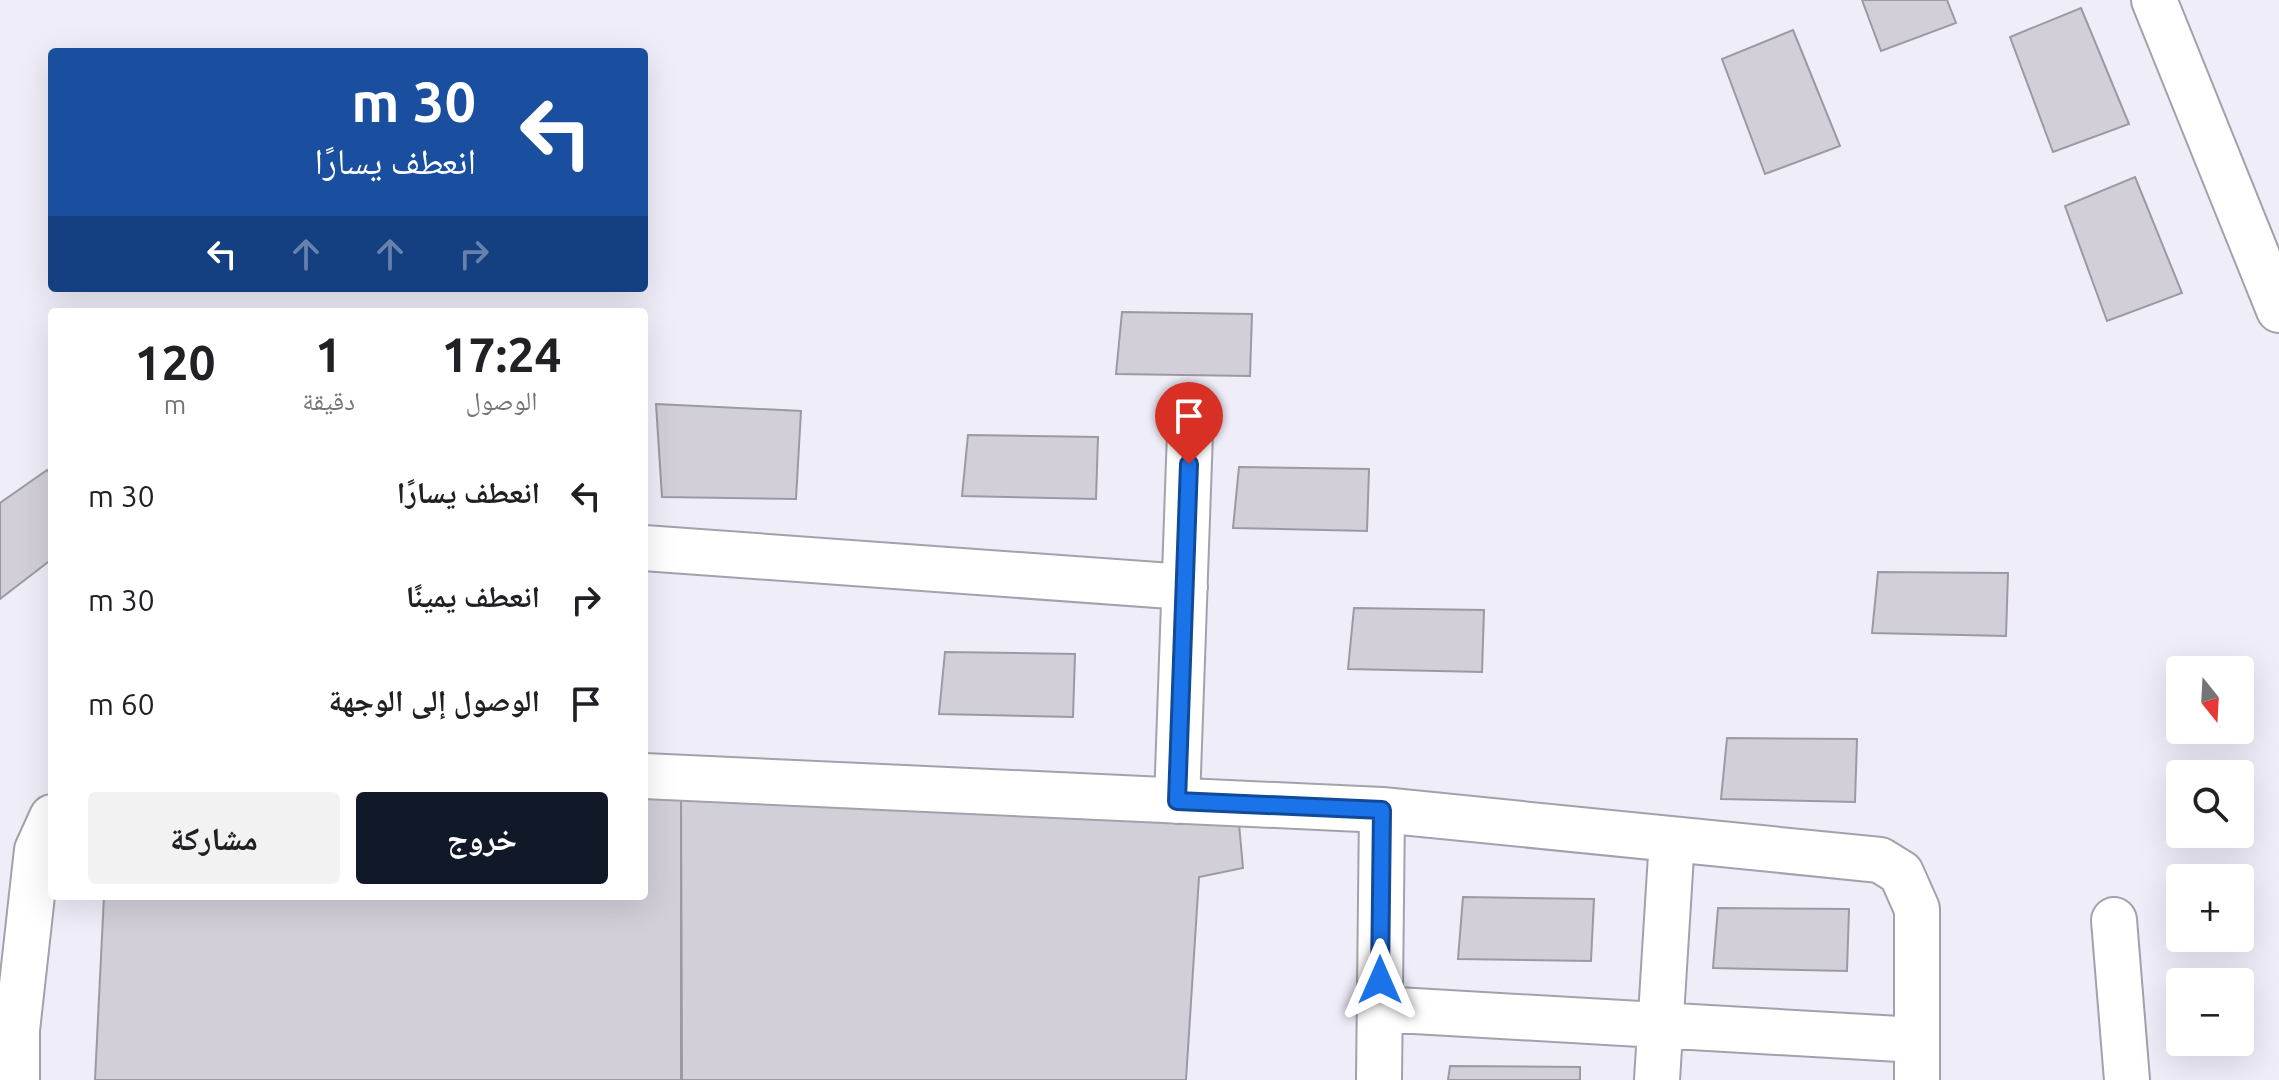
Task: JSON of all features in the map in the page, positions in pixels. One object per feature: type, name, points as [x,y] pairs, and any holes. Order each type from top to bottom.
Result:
[{"type":"street","points":[[2154,0],[2279,310]]},
{"type":"street","points":[[1177,801],[1190,433]]},
{"type":"street","points":[[648,548],[1185,587]]},
{"type":"street","points":[[648,776],[1382,810],[1880,860],[1901,873],[1917,909],[1917,1060],[1660,1025],[1380,1009]]},
{"type":"street","points":[[1379,1080],[1382,810]]},
{"type":"street","points":[[17,1080],[8,1030],[37,850],[48,826]]},
{"type":"street","points":[[1657,1080],[1672,839]]},
{"type":"street","points":[[2114,920],[2127,1080]]},
{"type":"building","points":[[1862,0],[1947,0],[1956,23],[1881,51]]},
{"type":"building","points":[[2081,8],[2129,124],[2053,152],[2010,37]]},
{"type":"building","points":[[1793,30],[1840,146],[1765,174],[1722,59]]},
{"type":"building","points":[[2135,177],[2182,293],[2107,321],[2065,206]]},
{"type":"building","points":[[1122,312],[1252,314],[1250,376],[1116,374]]},
{"type":"building","points":[[656,404],[801,411],[796,499],[662,497]]},
{"type":"building","points":[[968,435],[1098,437],[1096,499],[962,496]]},
{"type":"building","points":[[1239,467],[1369,469],[1367,531],[1233,528]]},
{"type":"building","points":[[48,471],[48,562],[0,599],[0,503]]},
{"type":"building","points":[[1878,572],[2008,573],[2006,636],[1872,633]]},
{"type":"building","points":[[1354,608],[1484,610],[1482,672],[1348,669]]},
{"type":"building","points":[[945,652],[1075,654],[1073,717],[939,714]]},
{"type":"building","points":[[1727,738],[1857,739],[1855,802],[1721,799]]},
{"type":"building","points":[[648,788],[681,790],[682,1080],[95,1080],[104,900],[648,900]]},
{"type":"building","points":[[681,790],[1239,824],[1243,868],[1199,877],[1186,1080],[681,1080]]},
{"type":"building","points":[[1463,897],[1594,899],[1591,961],[1458,959]]},
{"type":"building","points":[[1718,908],[1849,909],[1847,971],[1713,968]]},
{"type":"building","points":[[1450,1066],[1580,1067],[1580,1080],[1448,1080]]},
{"type":"route","points":[[1189,464],[1177,801],[1382,810],[1380,980]]}]
